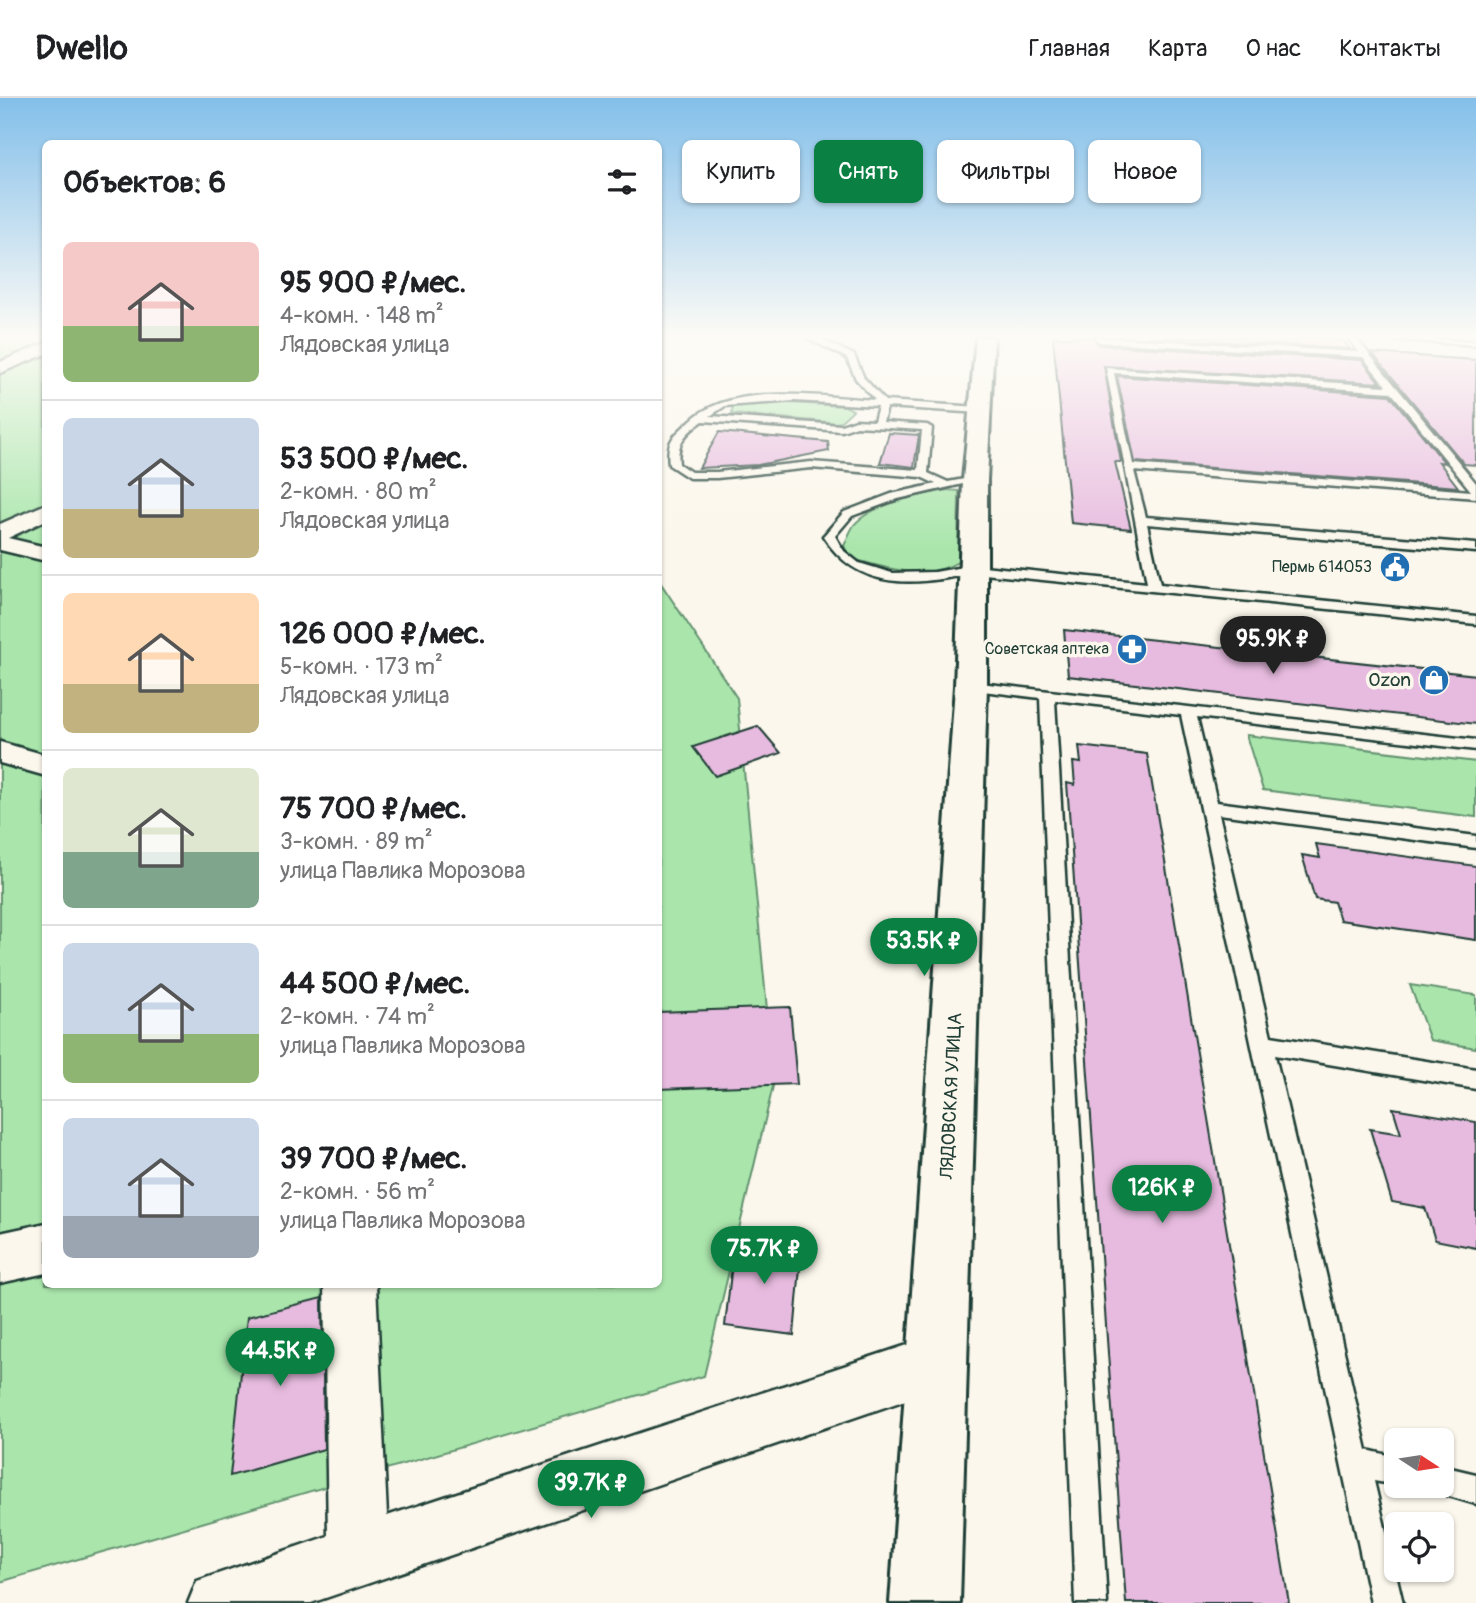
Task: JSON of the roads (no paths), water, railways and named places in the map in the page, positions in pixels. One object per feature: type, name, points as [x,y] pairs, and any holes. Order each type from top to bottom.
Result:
[{"type":"main road","name":"ЛЯДОВСКАЯ УЛИЦА","points":[[925,1603],[971,686],[974,569],[960,482],[980,410]]},
{"type":"street","points":[[0,533],[42,513]]},
{"type":"street","points":[[0,543],[42,553]]},
{"type":"street","points":[[0,752],[42,765]]},
{"type":"street","points":[[0,1258],[42,1249]]},
{"type":"street","points":[[350,1288],[359,1557]]},
{"type":"street","points":[[219,1603],[938,1362]]},
{"type":"lane","points":[[716,407],[682,431],[672,449],[674,465],[689,475],[717,475],[811,465],[923,474],[960,482]]},
{"type":"lane","points":[[878,424],[882,407]]},
{"type":"lane","points":[[935,407],[980,410]]},
{"type":"lane","points":[[1116,407],[1154,587]]},
{"type":"lane","points":[[1407,407],[1476,490]]},
{"type":"lane","points":[[698,418],[842,428],[856,423],[927,428],[923,474]]},
{"type":"lane","points":[[1457,466],[1476,468]]},
{"type":"lane","points":[[1128,467],[1476,495]]},
{"type":"lane","points":[[960,482],[895,496],[848,514],[829,536],[835,549],[858,569],[897,577],[934,579],[974,569],[1476,620]]},
{"type":"lane","points":[[1141,520],[1476,548]]},
{"type":"lane","points":[[971,686],[1476,745]]},
{"type":"lane","points":[[1047,695],[1091,1603]]},
{"type":"lane","points":[[1188,711],[1387,1603]]},
{"type":"lane","points":[[1209,807],[1476,842]]},
{"type":"lane","points":[[1262,1044],[1476,1079]]},
{"type":"lane","points":[[1355,1462],[1384,1468]]},
{"type":"lane","points":[[1454,1484],[1476,1489]]},
{"type":"place","name":"Пермь 614053","points":[[1395,567]]},
{"type":"place","name":"Советская аптека","points":[[1132,649]]},
{"type":"place","name":"Ozon","points":[[1434,680]]}]
